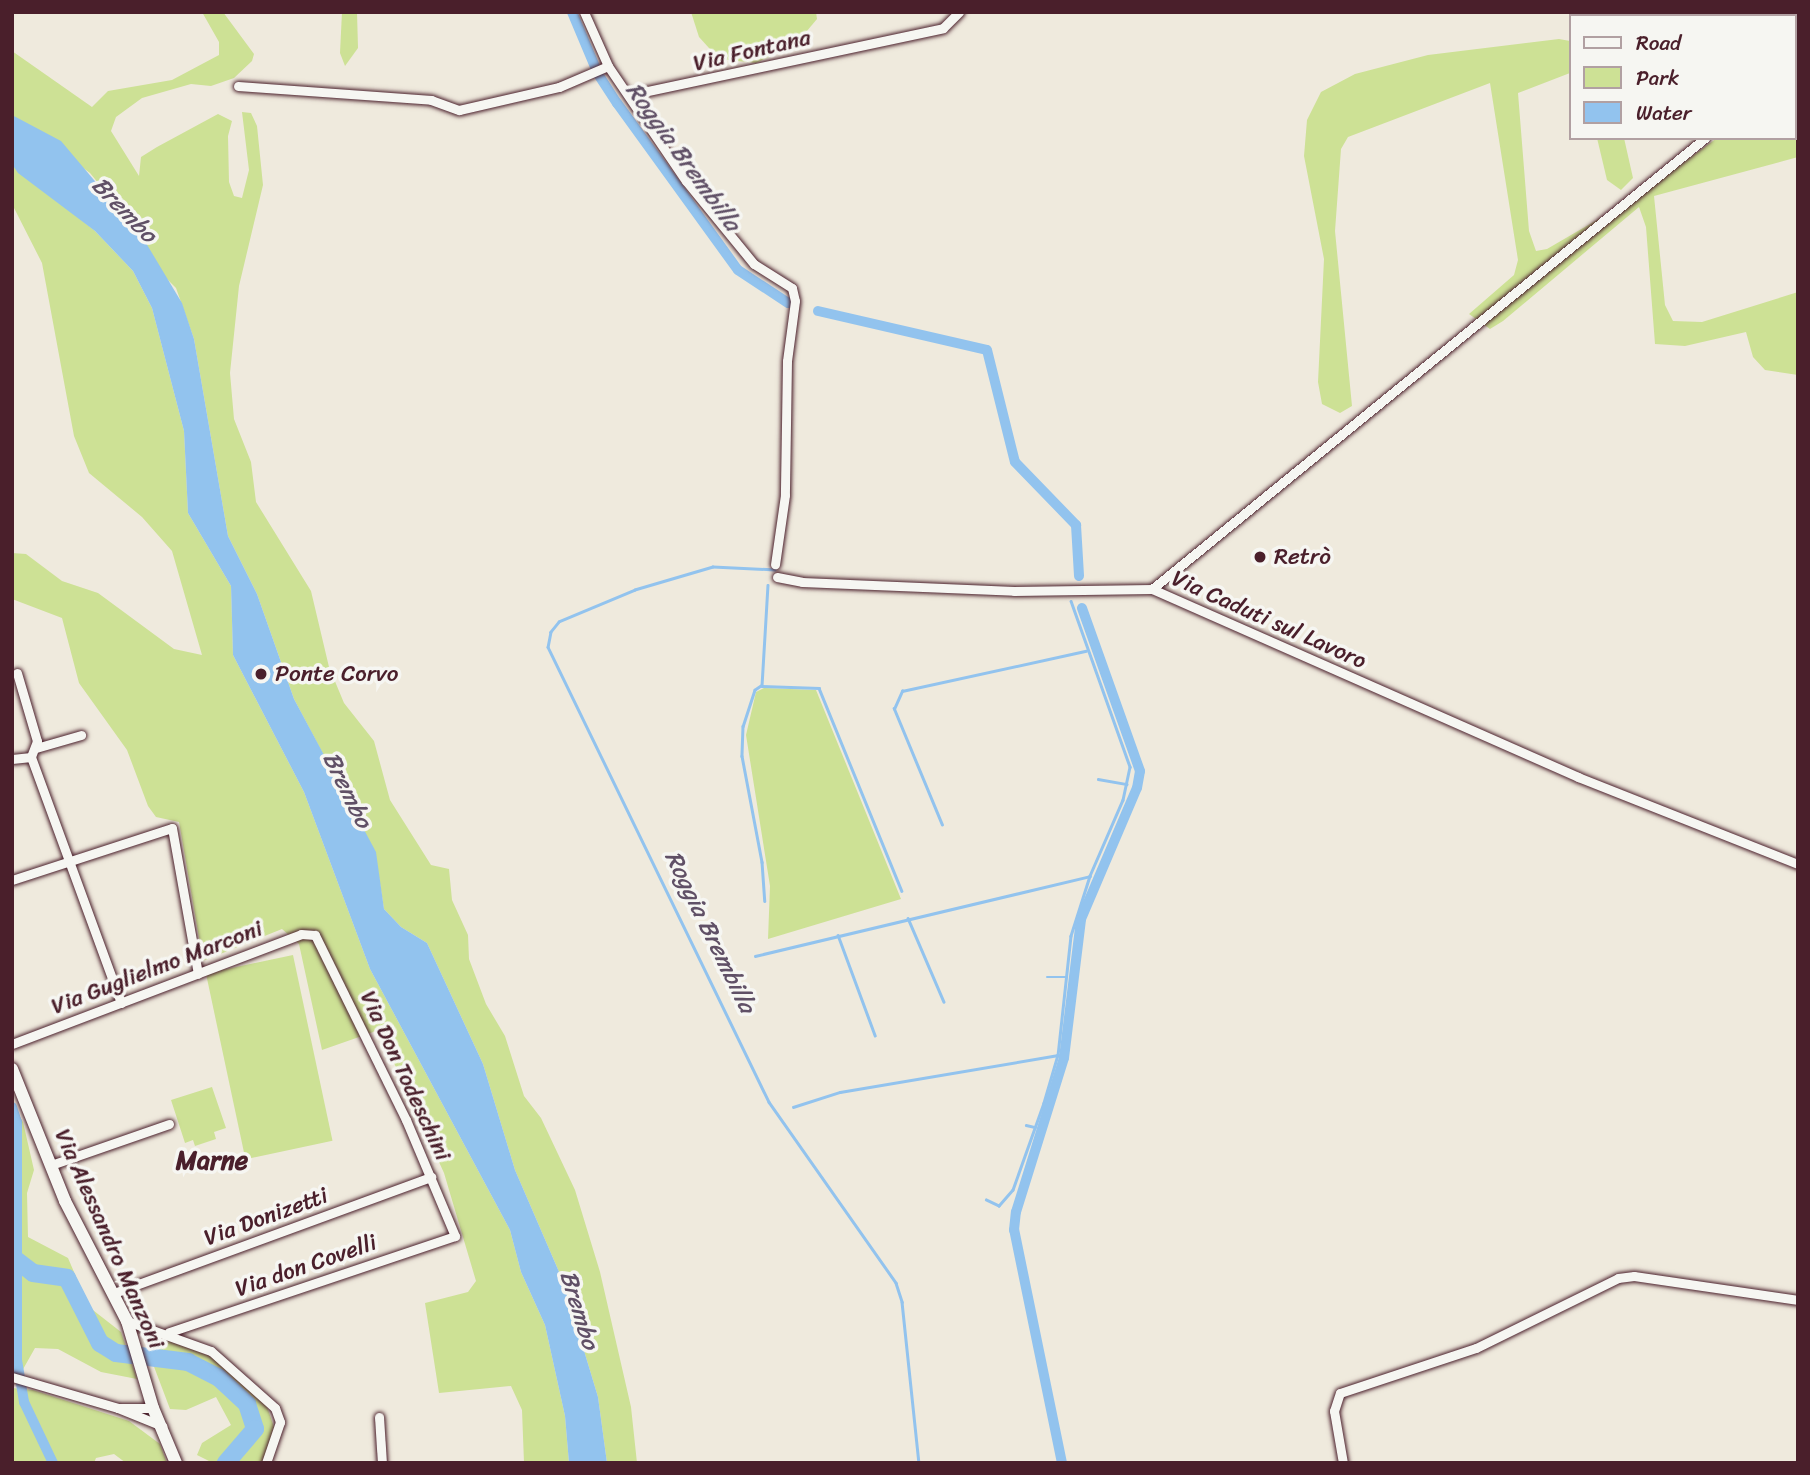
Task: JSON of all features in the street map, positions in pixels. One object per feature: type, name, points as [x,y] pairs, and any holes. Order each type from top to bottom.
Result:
[{"type":"street","points":[[584,12],[607,67],[686,181],[754,264],[792,288],[795,301],[787,361],[785,495],[775,564]]},
{"type":"street","name":"Via Fontana","points":[[629,96],[943,28],[959,12]]},
{"type":"street","points":[[238,86],[431,100],[459,110],[590,77],[607,67]]},
{"type":"street","name":"Via Caduti sul Lavoro","points":[[1703,140],[1152,589],[1578,777],[1798,864]]},
{"type":"street","points":[[777,576],[802,582],[1014,591],[1152,589]]},
{"type":"street","points":[[17,673],[36,748],[31,757],[121,1003]]},
{"type":"street","points":[[36,748],[81,735]]},
{"type":"street","points":[[12,759],[31,757]]},
{"type":"street","points":[[12,880],[172,828],[198,974]]},
{"type":"street","name":"Via Guglielmo Marconi","points":[[12,1044],[301,934],[315,934]]},
{"type":"street","name":"Via Don Todeschini","points":[[315,934],[431,1177],[455,1237]]},
{"type":"street","name":"Via Alessandro Manzoni","points":[[12,1069],[51,1165],[127,1321],[149,1383],[153,1408],[176,1463]]},
{"type":"street","points":[[51,1165],[169,1124]]},
{"type":"street","name":"Via Donizetti","points":[[114,1293],[431,1177]]},
{"type":"street","name":"Via don Covelli","points":[[169,1332],[455,1237]]},
{"type":"street","points":[[1343,1463],[1334,1411],[1340,1393],[1476,1348],[1618,1278],[1634,1276],[1798,1300]]},
{"type":"street","points":[[127,1321],[169,1332],[211,1351],[275,1408],[280,1422],[272,1452],[266,1463]]},
{"type":"street","points":[[12,1377],[30,1379],[118,1408],[163,1427]]},
{"type":"street","points":[[118,1408],[153,1408]]},
{"type":"street","points":[[379,1418],[382,1463]]},
{"type":"street","points":[[272,1452],[272,1463]]},
{"type":"green space","points":[[202,12],[223,12],[254,54],[252,61],[234,78],[211,86],[191,84],[142,98],[116,117],[111,131],[139,176],[141,157],[157,147],[218,114],[232,121],[228,136],[229,182],[234,196],[242,198],[249,170],[242,112],[251,113],[257,126],[263,185],[239,286],[230,373],[234,419],[251,462],[256,502],[311,591],[329,667],[344,703],[374,741],[390,800],[431,865],[449,869],[452,900],[468,935],[469,959],[486,1004],[505,1036],[524,1096],[541,1118],[575,1190],[600,1272],[631,1407],[637,1463],[607,1463],[598,1397],[563,1281],[515,1170],[483,1064],[427,943],[401,927],[384,909],[375,852],[294,699],[257,594],[228,536],[194,339],[176,288],[160,272],[143,238],[90,173],[12,115],[12,51],[92,107],[108,91],[172,80],[219,55],[219,42]]},
{"type":"green space","points":[[342,12],[357,12],[358,48],[345,66],[340,53]]},
{"type":"green space","points":[[691,12],[816,12],[817,19],[796,44],[756,63],[719,59],[699,37]]},
{"type":"green space","points":[[1559,39],[1568,41],[1568,74],[1518,93],[1529,231],[1536,251],[1547,249],[1638,196],[1714,140],[1798,140],[1798,157],[1654,196],[1665,305],[1673,321],[1702,322],[1798,292],[1798,375],[1765,370],[1753,357],[1746,332],[1685,346],[1655,344],[1646,227],[1639,207],[1503,321],[1490,329],[1469,314],[1514,275],[1518,260],[1490,83],[1348,137],[1341,149],[1335,231],[1352,406],[1340,413],[1322,404],[1318,382],[1324,259],[1304,156],[1307,120],[1321,92],[1355,74],[1428,55]]},
{"type":"green space","points":[[1597,140],[1624,140],[1633,178],[1621,190],[1607,180]]},
{"type":"green space","points":[[12,164],[95,231],[133,271],[152,308],[184,431],[188,513],[231,586],[233,655],[304,792],[370,969],[510,1230],[521,1272],[545,1325],[565,1416],[569,1463],[524,1463],[522,1410],[511,1386],[439,1393],[425,1303],[468,1292],[476,1281],[444,1173],[379,1030],[322,1050],[299,944],[282,929],[203,961],[179,822],[156,817],[148,806],[127,750],[79,683],[62,618],[12,599],[12,553],[26,554],[62,581],[98,593],[174,649],[202,655],[172,551],[142,517],[89,473],[74,436],[42,263],[12,204]]},
{"type":"green space","points":[[764,688],[816,690],[901,899],[768,939],[770,886],[746,735],[756,692]]},
{"type":"green space","points":[[293,955],[333,1141],[245,1159],[206,974]]},
{"type":"green space","points":[[212,1087],[226,1128],[214,1132],[216,1139],[195,1146],[193,1140],[185,1143],[171,1100]]},
{"type":"green space","points":[[12,1103],[23,1122],[34,1170],[27,1193],[28,1237],[68,1258],[89,1307],[121,1332],[137,1379],[101,1372],[58,1349],[35,1348],[22,1371],[12,1370]]},
{"type":"green space","points":[[164,1339],[212,1357],[265,1401],[274,1427],[263,1463],[213,1463],[197,1455],[202,1443],[231,1425],[216,1397],[186,1410],[170,1409],[153,1364]]},
{"type":"green space","points":[[12,1388],[33,1390],[129,1421],[160,1444],[167,1463],[126,1463],[114,1454],[96,1458],[94,1463],[12,1463]]},
{"type":"water","points":[[12,115],[61,141],[143,238],[182,303],[194,339],[228,536],[257,594],[294,699],[376,852],[384,909],[401,927],[427,943],[483,1064],[515,1170],[563,1281],[598,1397],[607,1463],[569,1463],[565,1416],[545,1325],[521,1272],[510,1230],[370,969],[304,792],[233,655],[231,586],[188,513],[184,431],[152,308],[133,271],[95,231],[18,173],[12,164]]},
{"type":"waterway","name":"Roggia Brembilla","points":[[572,12],[598,74],[738,270],[788,303]]},
{"type":"waterway","name":"Roggia Brembilla","points":[[818,311],[987,350],[1015,462],[1076,525],[1079,576]]},
{"type":"waterway","name":"Roggia Brembilla","points":[[775,570],[713,567],[635,590],[559,622],[551,632],[548,647],[769,1102],[896,1283],[902,1302],[919,1463]]},
{"type":"waterway","points":[[768,585],[762,686],[819,688],[902,891]]},
{"type":"waterway","points":[[1071,601],[1130,767],[1123,800],[1090,876]]},
{"type":"waterway","name":"Roggia Brembilla","points":[[1062,1463],[1014,1230],[1016,1212],[1064,1058],[1081,919],[1137,788],[1140,771],[1082,608]]},
{"type":"waterway","points":[[942,825],[894,709],[902,691],[1086,651]]},
{"type":"waterway","points":[[761,686],[755,690],[743,726],[742,756],[762,862],[765,901]]},
{"type":"waterway","points":[[1098,779],[1127,784]]},
{"type":"waterway","points":[[755,956],[1090,876],[1071,936],[1058,1055],[1044,1103],[1013,1190],[999,1206],[986,1200]]},
{"type":"waterway","points":[[908,918],[944,1002]]},
{"type":"waterway","points":[[838,935],[875,1035]]},
{"type":"waterway","points":[[1047,977],[1067,977]]},
{"type":"waterway","points":[[793,1107],[840,1092],[1058,1055]]},
{"type":"waterway","points":[[12,1107],[17,1122],[17,1360],[24,1402],[53,1463]]},
{"type":"waterway","points":[[1026,1125],[1035,1127]]},
{"type":"waterway","points":[[12,1257],[33,1273],[67,1278],[100,1343],[116,1353],[188,1362],[218,1377],[247,1404],[255,1429],[226,1463]]},
{"type":"place","name":"Retrò","points":[[1260,557]]},
{"type":"place","name":"Ponte Corvo","points":[[261,674]]},
{"type":"district","name":"Marne","points":[[212,1161]]},
{"type":"water label","name":"Brembo","points":[[124,210]]},
{"type":"water label","name":"Brembo","points":[[347,790]]},
{"type":"water label","name":"Brembo","points":[[579,1310]]}]
